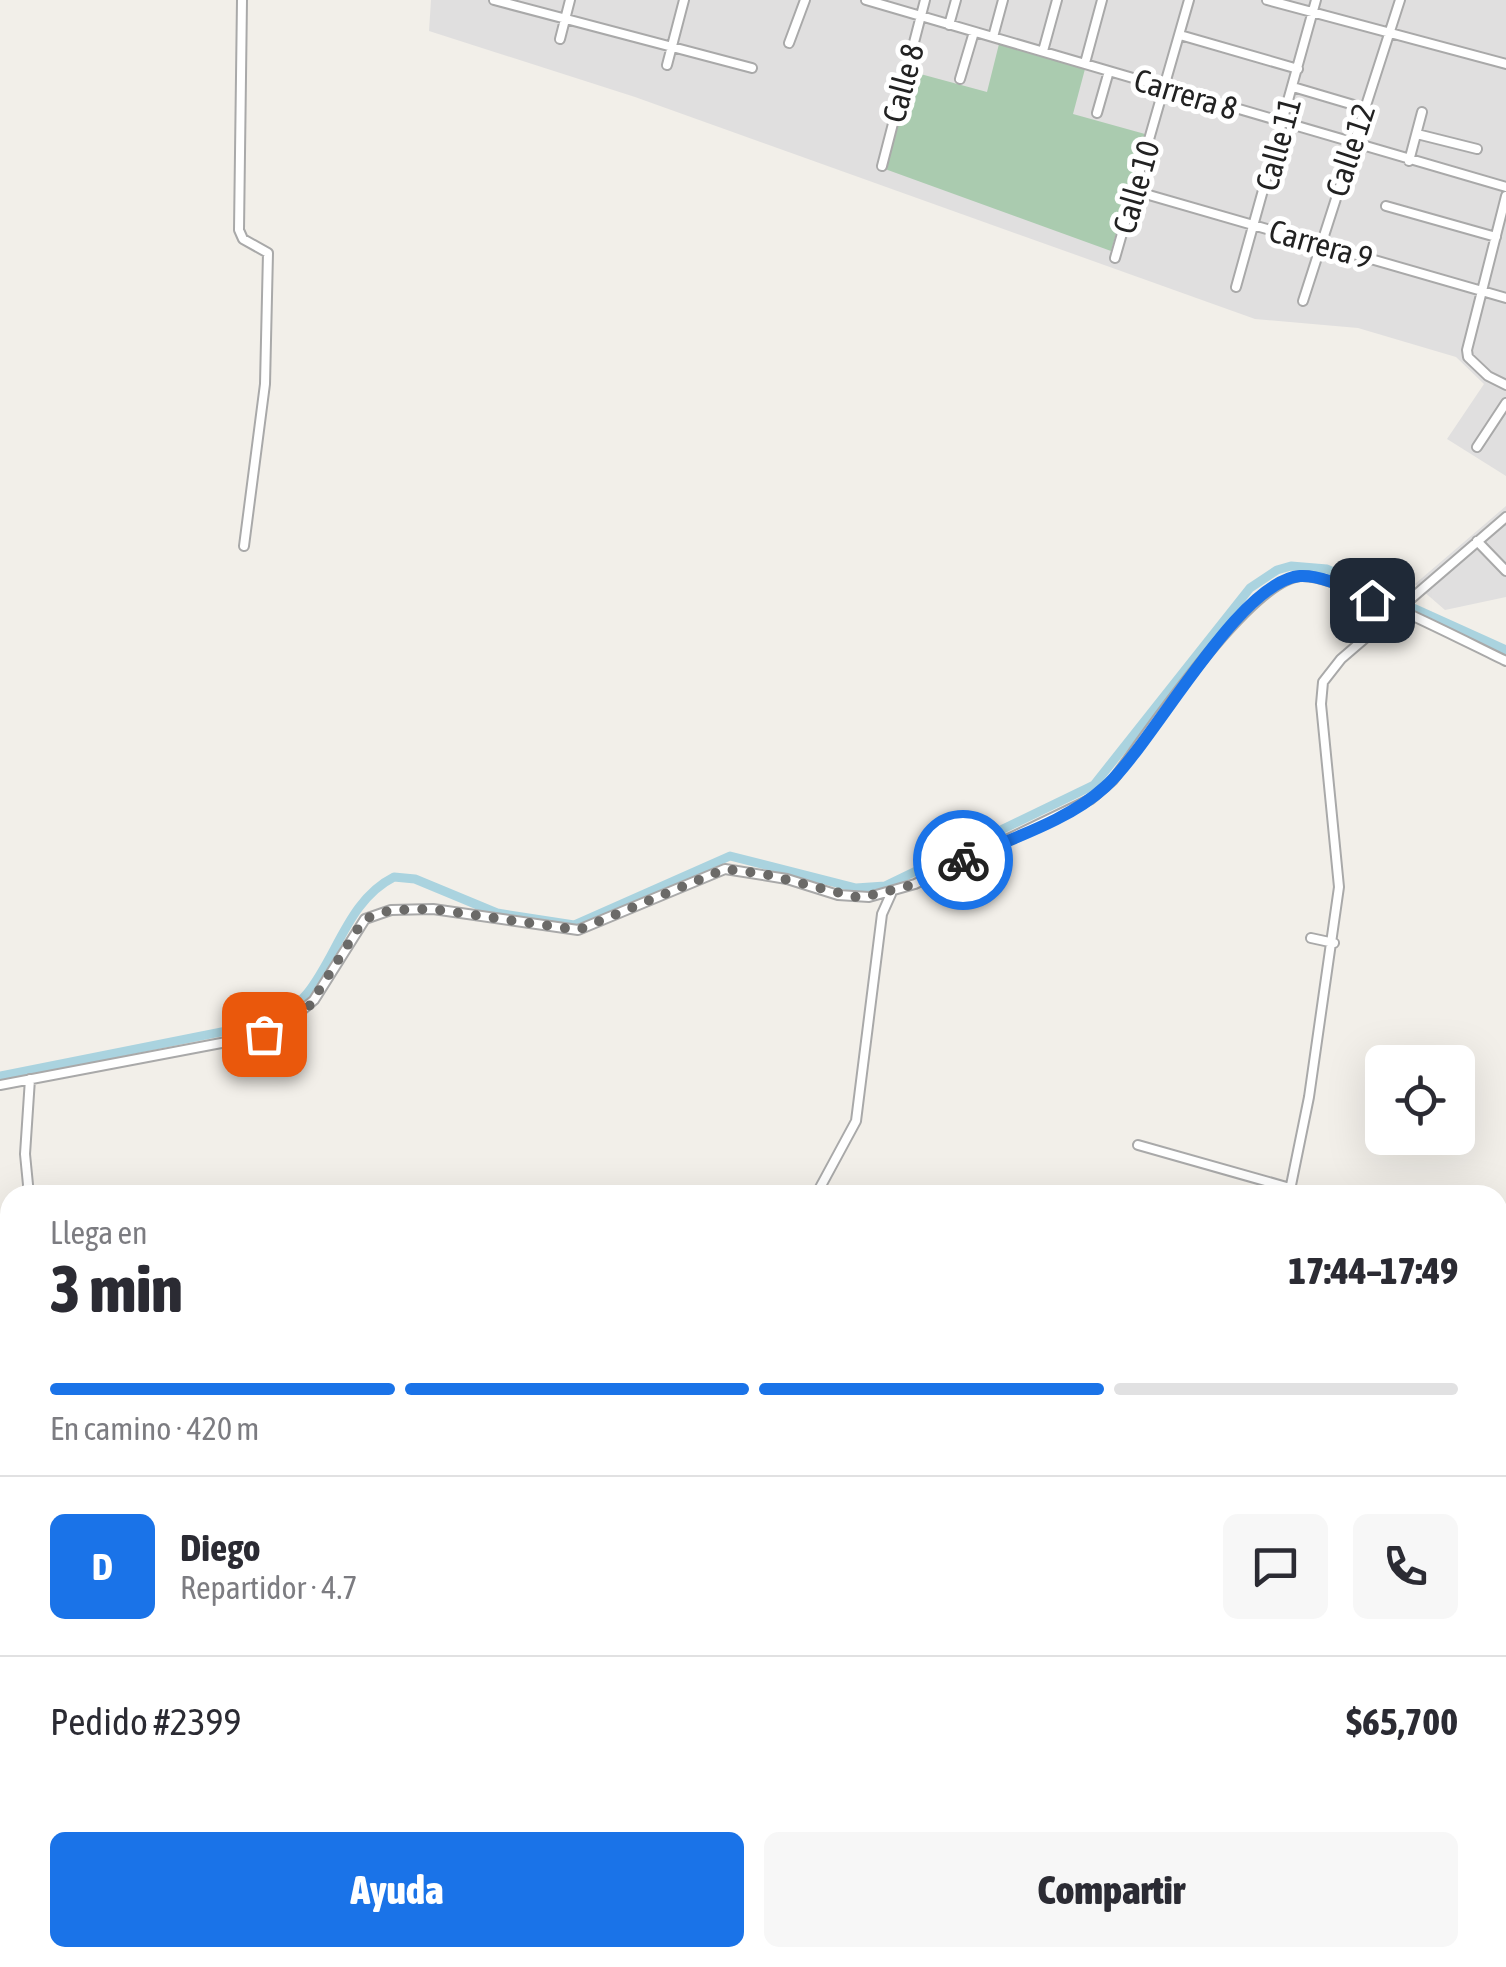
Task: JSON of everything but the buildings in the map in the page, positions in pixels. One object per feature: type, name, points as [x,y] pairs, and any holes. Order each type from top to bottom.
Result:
[{"type":"street","points":[[242,0],[239,230],[243,239],[268,253],[264,384],[244,546]]},
{"type":"street","points":[[494,0],[752,68]]},
{"type":"street","points":[[560,38],[570,0]]},
{"type":"street","points":[[667,66],[684,0]]},
{"type":"street","points":[[789,43],[804,0]]},
{"type":"street","name":"Carrera 8","points":[[866,0],[1353,146],[1506,187]]},
{"type":"street","name":"Calle 8","points":[[882,166],[925,0]]},
{"type":"street","points":[[949,25],[956,0]]},
{"type":"street","points":[[993,37],[1003,0]]},
{"type":"street","points":[[1043,51],[1057,0]]},
{"type":"street","points":[[1085,64],[1102,0]]},
{"type":"street","name":"Calle 10","points":[[1115,258],[1190,0]]},
{"type":"street","points":[[1267,0],[1506,64]]},
{"type":"street","name":"Calle 11","points":[[1236,287],[1316,0]]},
{"type":"street","name":"Calle 12","points":[[1302,301],[1400,0]]},
{"type":"street","points":[[960,79],[974,32]]},
{"type":"street","points":[[1180,35],[1298,69]]},
{"type":"street","points":[[1097,112],[1109,71]]},
{"type":"street","points":[[1294,88],[1364,108]]},
{"type":"street","points":[[1410,161],[1422,112]]},
{"type":"street","points":[[1417,134],[1477,148]]},
{"type":"street","name":"Carrera 9","points":[[1135,191],[1506,298]]},
{"type":"street","points":[[1506,196],[1468,357],[1506,386]]},
{"type":"street","points":[[1386,206],[1496,237]]},
{"type":"street","points":[[1477,447],[1506,403]]},
{"type":"street","points":[[1291,1185],[1334,943],[1339,887],[1321,704],[1323,682],[1341,659],[1506,518]]},
{"type":"street","points":[[1477,541],[1506,571]]},
{"type":"street","points":[[0,1085],[237,1040],[283,1026],[314,1000],[364,919],[391,910],[432,909],[578,930],[725,869],[764,874],[852,898],[892,892],[1091,799],[1113,780],[1207,655],[1273,584],[1302,576],[1325,580],[1506,661]]},
{"type":"street","points":[[821,1185],[856,1122],[882,914],[892,892]]},
{"type":"street","points":[[1312,938],[1334,943]]},
{"type":"street","points":[[28,1185],[25,1154],[30,1078]]},
{"type":"street","points":[[1138,1144],[1268,1185]]},
{"type":"shaded area","points":[[431,0],[1506,0],[1506,476],[1447,439],[1484,384],[1456,357],[1358,328],[1255,319],[635,97],[429,31]]},
{"type":"shaded area","points":[[1506,506],[1506,597],[1445,610],[1415,584]]},
{"type":"green space","points":[[999,44],[1085,69],[1073,114],[1145,134],[1111,251],[885,169],[913,72],[987,92]]},
{"type":"waterway","points":[[0,1076],[266,1023],[306,995],[357,910],[373,891],[394,877],[415,879],[497,913],[574,925],[730,856],[856,888],[885,886],[1094,785],[1250,588],[1277,570],[1291,566],[1327,569],[1506,650]]},
{"type":"way so far","points":[[264,1034],[297,1018],[308,1008],[355,931],[374,914],[432,909],[506,923],[578,930],[714,871],[745,870],[838,895],[869,898],[916,884],[963,860]]},
{"type":"route","points":[[963,860],[1080,805],[1113,780],[1207,655],[1273,584],[1312,577],[1372,600]]}]
